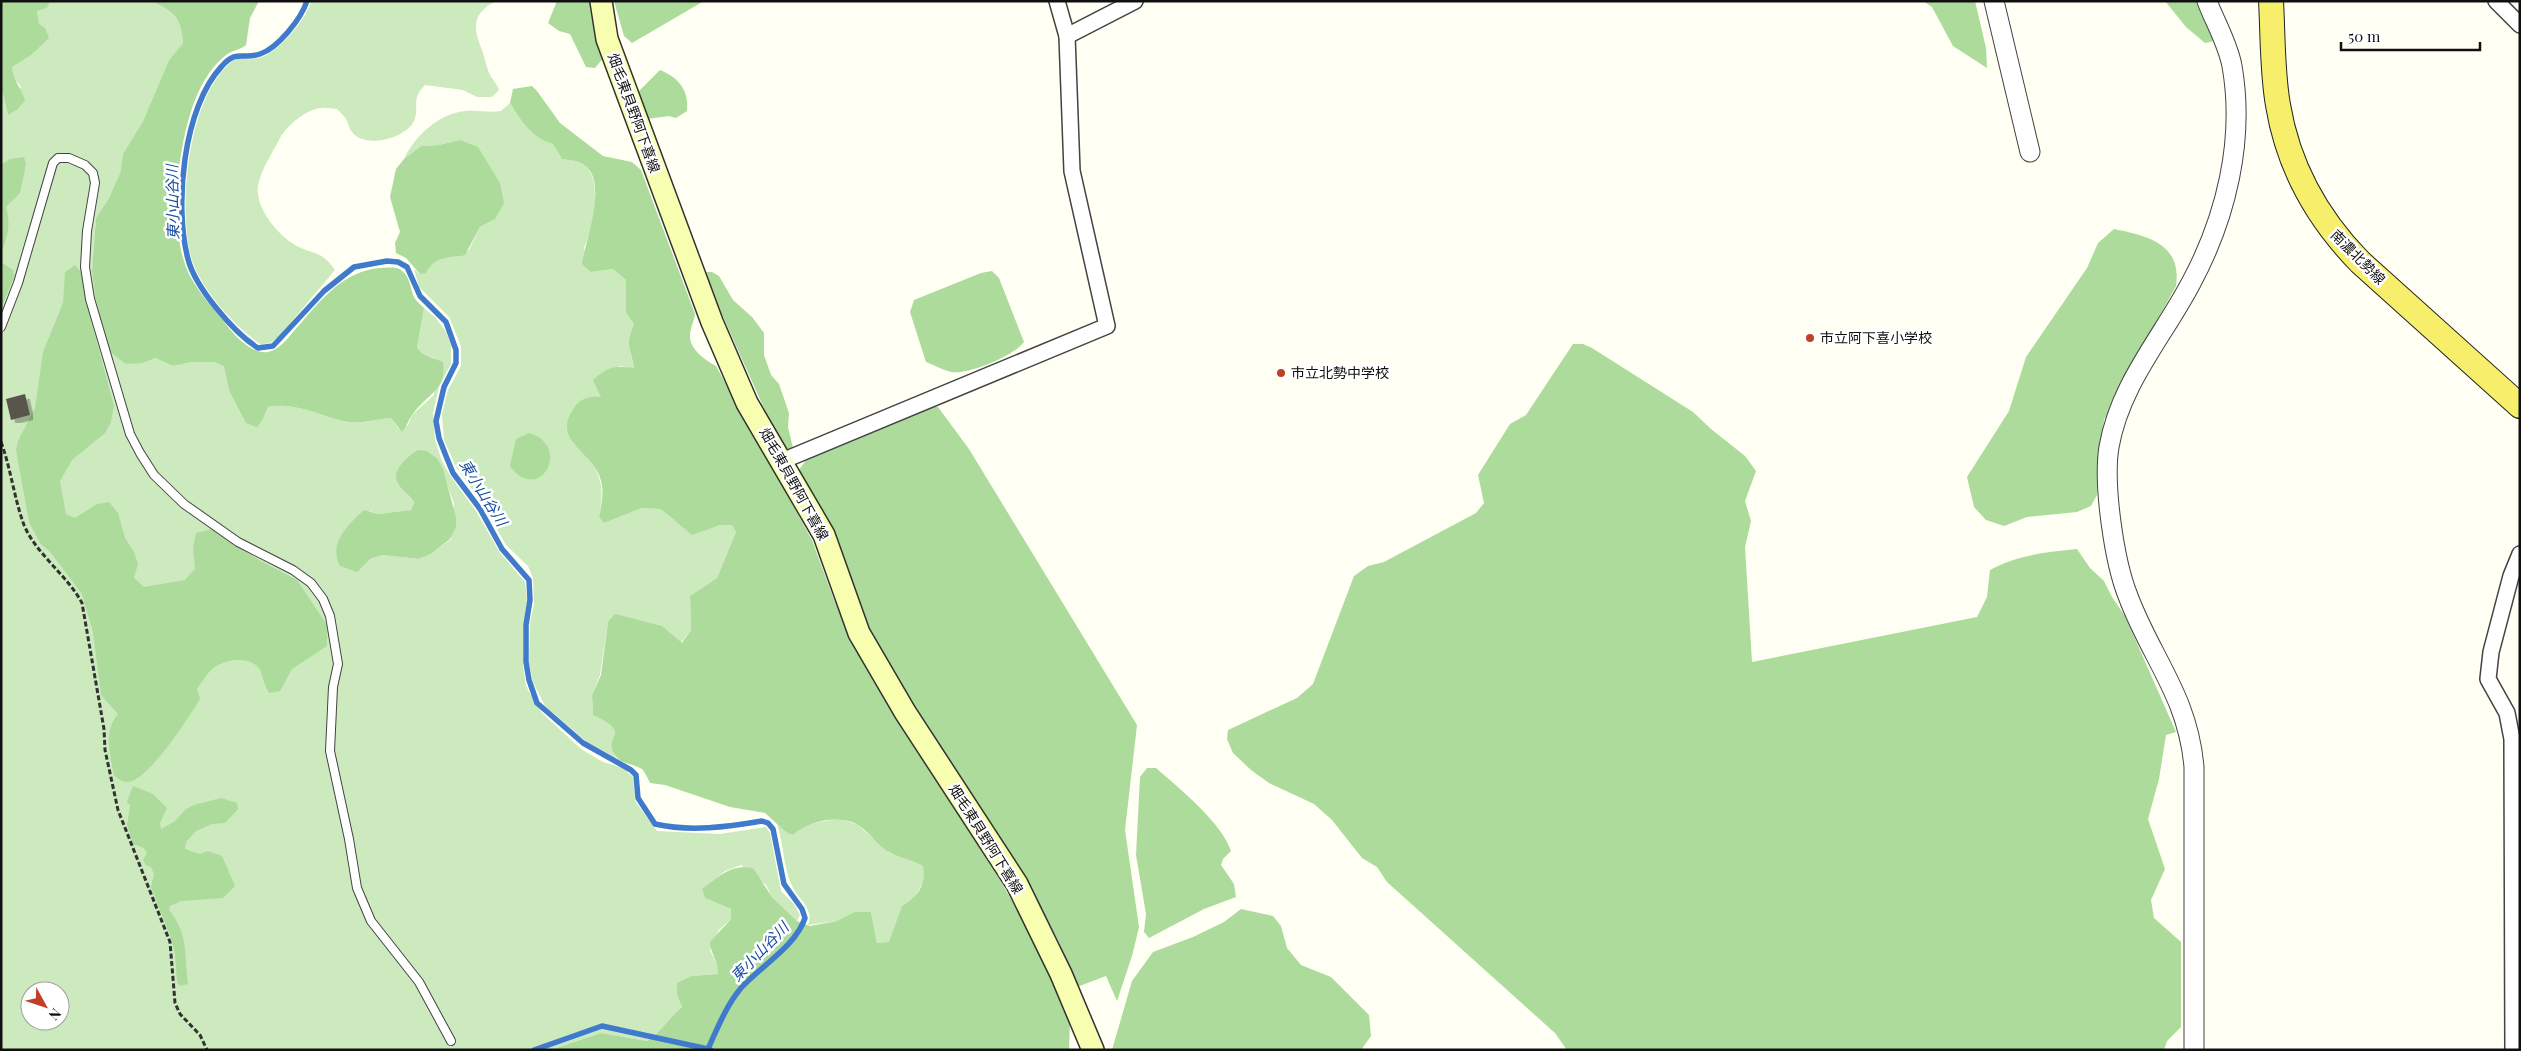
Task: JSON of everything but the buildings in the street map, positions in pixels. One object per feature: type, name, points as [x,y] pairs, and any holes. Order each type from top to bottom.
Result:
[{"type":"main road","name":"畑毛東貝野阿下喜線","points":[[601,1],[606,39],[712,322],[747,403],[824,535],[859,633],[905,712],[1017,884],[1060,974],[1093,1050]]},
{"type":"main road","name":"南濃北勢線","points":[[2272,1],[2278,104],[2284,132],[2296,168],[2322,218],[2337,239],[2360,262],[2520,406]]},
{"type":"street","points":[[782,461],[1107,326],[1072,171],[1066,36],[1057,1]]},
{"type":"street","points":[[1066,36],[1135,1]]},
{"type":"street","points":[[1994,1],[2030,152]]},
{"type":"street","points":[[2194,1050],[2194,767],[2192,741],[2177,697],[2128,596],[2118,558],[2108,486],[2109,448],[2117,412],[2132,380],[2192,283],[2224,208],[2232,165],[2236,103],[2232,64],[2207,1]]},
{"type":"street","points":[[2496,1],[2520,25]]},
{"type":"street","points":[[2513,1050],[2512,738],[2507,713],[2488,679],[2491,652],[2508,585],[2520,554]]},
{"type":"lane","points":[[1,327],[23,266],[53,163],[58,158],[69,158],[85,165],[93,173],[95,183],[87,231],[86,267],[90,300],[130,434],[154,475],[184,504],[238,542],[293,570],[311,583],[324,599],[330,616],[338,664],[334,687],[330,751],[349,839],[357,888],[371,921],[419,982],[451,1041]]},
{"type":"path","points":[[1,442],[9,464],[25,525],[40,548],[74,588],[82,603],[104,729],[105,750],[118,810],[170,942],[175,1003],[180,1014],[200,1035],[207,1050]]},
{"type":"green space","points":[[1,1],[51,1],[47,8],[37,11],[39,24],[45,28],[49,38],[31,55],[12,67],[25,100],[18,109],[8,115],[1,86]]},
{"type":"green space","points":[[51,1],[152,1],[173,12],[181,23],[183,43],[169,60],[143,121],[123,154],[120,173],[109,198],[96,218],[92,271],[95,297],[143,363],[157,358],[173,366],[192,362],[214,362],[225,366],[229,390],[263,419],[268,407],[288,406],[348,422],[391,418],[399,429],[408,425],[412,415],[434,395],[435,358],[423,354],[417,348],[424,308],[436,318],[446,332],[451,345],[451,364],[439,387],[433,413],[435,440],[442,461],[451,477],[476,511],[500,553],[525,582],[527,601],[523,629],[523,665],[526,686],[536,705],[543,714],[581,749],[603,762],[623,768],[633,777],[635,801],[657,831],[720,834],[766,827],[770,833],[781,891],[794,904],[800,915],[797,921],[772,897],[766,885],[741,865],[725,871],[703,889],[705,898],[731,909],[731,919],[719,930],[710,950],[718,967],[718,974],[692,976],[677,995],[682,1007],[647,1041],[601,1033],[550,1050],[1,1050],[1,86],[8,115],[21,87],[13,77],[12,67],[18,63],[39,25],[37,11],[47,8]],"holes":[[[427,451],[437,458],[454,503],[451,539],[431,554],[419,559],[382,555],[370,559],[369,511],[378,514],[411,510],[414,502],[397,483]]]},
{"type":"green space","points":[[152,1],[259,1],[250,18],[246,45],[226,55],[202,85],[191,110],[182,149],[178,175],[177,220],[184,261],[197,288],[240,340],[251,348],[268,352],[282,344],[321,300],[341,283],[365,271],[379,268],[396,268],[401,270],[408,279],[415,298],[424,308],[417,348],[423,354],[443,362],[444,371],[439,386],[417,408],[402,432],[391,418],[352,422],[288,406],[268,407],[257,427],[246,423],[229,390],[224,366],[214,362],[192,362],[173,366],[156,358],[143,363],[126,364],[109,351],[95,297],[92,271],[96,218],[109,198],[120,173],[123,154],[143,121],[169,60],[183,43],[181,27],[175,16]]},
{"type":"green space","points":[[311,1],[496,1],[478,16],[476,28],[488,70],[499,90],[492,97],[477,97],[463,90],[425,85],[418,95],[414,121],[402,133],[384,140],[366,140],[358,137],[351,131],[343,115],[337,109],[324,108],[310,111],[298,118],[287,128],[262,174],[258,186],[260,203],[269,220],[282,235],[295,245],[321,256],[335,270],[280,335],[272,342],[261,345],[240,328],[210,294],[202,282],[191,257],[187,236],[186,212],[189,158],[202,107],[212,85],[225,68],[237,59],[259,58],[274,50],[298,26]]},
{"type":"green space","points":[[557,1],[590,1],[605,56],[595,68],[586,67],[570,34],[559,31],[548,23]]},
{"type":"green space","points":[[614,1],[704,1],[632,43],[624,36]]},
{"type":"green space","points":[[1923,1],[1975,1],[1986,48],[1987,68],[1953,46],[1932,7]]},
{"type":"green space","points":[[2165,1],[2196,1],[2214,41],[2205,43],[2186,27]]},
{"type":"green space","points":[[660,70],[673,77],[681,86],[686,97],[687,111],[676,118],[669,116],[647,119],[639,91]]},
{"type":"green space","points":[[532,86],[560,123],[603,156],[632,162],[641,170],[695,314],[690,333],[692,345],[703,357],[716,366],[812,540],[833,597],[857,650],[1003,885],[1034,941],[1070,1020],[1069,1050],[550,1050],[601,1033],[647,1041],[682,1007],[677,995],[677,983],[692,976],[718,974],[710,942],[731,919],[731,909],[705,898],[702,889],[732,869],[753,868],[772,897],[797,921],[810,926],[837,921],[854,912],[871,912],[877,943],[889,942],[902,906],[920,890],[924,873],[923,866],[887,851],[862,828],[851,822],[833,820],[815,823],[799,830],[793,835],[787,833],[765,813],[730,807],[665,785],[650,783],[642,769],[617,758],[612,749],[615,731],[612,726],[593,715],[592,695],[601,675],[608,622],[615,614],[662,626],[682,643],[691,630],[690,596],[717,578],[736,532],[732,525],[720,525],[692,535],[661,509],[642,508],[604,523],[599,517],[602,496],[601,480],[594,466],[569,436],[567,428],[568,419],[574,408],[582,400],[589,397],[601,397],[593,380],[599,375],[612,368],[634,368],[629,338],[634,324],[626,313],[626,280],[613,269],[591,272],[582,264],[594,210],[594,181],[590,170],[579,162],[562,159],[553,144],[546,142],[528,128],[510,103],[513,89]]},
{"type":"green space","points":[[510,103],[528,128],[546,142],[553,144],[562,159],[579,162],[588,169],[593,179],[595,190],[591,228],[584,248],[591,272],[613,269],[626,280],[626,313],[634,324],[629,338],[629,347],[634,369],[620,366],[573,443],[589,460],[601,484],[602,493],[599,517],[604,523],[642,508],[662,509],[674,520],[701,530],[720,525],[732,525],[736,532],[717,578],[690,596],[691,630],[681,643],[655,625],[640,622],[608,622],[600,675],[592,695],[593,714],[607,720],[613,726],[615,734],[614,754],[616,758],[587,742],[545,706],[533,682],[529,663],[530,623],[534,604],[533,578],[528,566],[506,545],[482,503],[456,467],[444,440],[442,414],[448,390],[461,366],[461,346],[449,317],[419,287],[414,269],[420,274],[438,258],[455,257],[469,250],[480,227],[495,219],[460,140],[439,145],[421,146],[404,159],[409,150],[421,134],[446,116],[466,111],[501,111]]},
{"type":"green space","points":[[460,140],[478,147],[500,183],[504,203],[495,219],[480,227],[465,255],[438,260],[433,263],[426,273],[420,274],[406,258],[396,253],[395,243],[400,232],[390,197],[396,169],[404,159],[421,146],[439,145]]},
{"type":"green space","points":[[24,157],[26,164],[20,193],[6,207],[8,230],[1,253],[1,165],[10,159]]},
{"type":"green space","points":[[2114,229],[2150,239],[2168,251],[2174,260],[2176,286],[2104,420],[2097,495],[2091,506],[2077,512],[2027,517],[2004,526],[1986,520],[1974,507],[1967,477],[2009,411],[2026,357],[2087,268],[2098,243]]},
{"type":"green space","points":[[1,262],[13,270],[14,277],[1,309]]},
{"type":"green space","points":[[75,265],[81,272],[86,302],[114,406],[111,422],[105,433],[72,460],[60,481],[66,514],[75,518],[97,504],[109,502],[118,513],[125,538],[134,552],[138,564],[134,578],[144,587],[185,580],[195,569],[193,547],[196,533],[212,529],[259,560],[297,580],[327,625],[327,646],[292,669],[280,691],[269,693],[259,668],[250,662],[234,660],[215,667],[197,689],[200,699],[168,746],[147,770],[128,782],[120,780],[114,775],[109,735],[113,721],[118,714],[101,695],[93,632],[82,594],[51,553],[40,543],[29,522],[16,450],[18,441],[35,408],[43,352],[63,303],[65,272]]},
{"type":"green space","points":[[992,271],[999,278],[1024,342],[1011,353],[1001,358],[979,367],[959,372],[951,372],[926,362],[910,312],[914,300],[981,273]]},
{"type":"green space","points":[[706,272],[712,272],[719,276],[733,300],[752,317],[764,333],[764,355],[771,375],[779,384],[789,413],[788,427],[793,448],[788,449],[780,444],[707,281]]},
{"type":"green space","points":[[1573,344],[1583,344],[1592,348],[1693,412],[1745,456],[1756,471],[1745,501],[1751,521],[1745,547],[1752,662],[1977,617],[1987,597],[1990,570],[2032,555],[2077,549],[2090,568],[2104,581],[2125,616],[2176,732],[2166,735],[2159,779],[2148,819],[2165,869],[2151,900],[2154,918],[2181,942],[2181,1027],[2167,1041],[2164,1050],[1567,1050],[1555,1033],[1387,882],[1377,867],[1362,858],[1332,820],[1314,804],[1269,783],[1251,770],[1233,753],[1227,739],[1228,730],[1297,698],[1313,684],[1354,576],[1368,566],[1384,562],[1476,513],[1484,503],[1478,475],[1510,424],[1526,415]]},
{"type":"green space","points":[[927,406],[938,407],[969,449],[1137,725],[1125,830],[1139,927],[1132,956],[1117,1001],[1106,976],[1077,987],[1059,942],[1024,877],[921,720],[866,627],[798,471],[807,459]]},
{"type":"green space","points":[[529,433],[542,440],[549,449],[550,460],[547,469],[540,477],[531,480],[521,477],[510,466],[516,439]]},
{"type":"green space","points":[[418,450],[427,451],[437,458],[443,469],[456,517],[456,527],[450,539],[431,554],[419,559],[382,555],[370,559],[357,572],[340,566],[336,550],[341,535],[364,510],[378,514],[411,510],[414,502],[398,484],[396,474],[402,464]]},
{"type":"green space","points":[[1147,768],[1156,768],[1199,806],[1219,829],[1231,851],[1223,859],[1221,865],[1234,884],[1236,897],[1204,909],[1149,938],[1144,932],[1146,914],[1136,855],[1140,777]]},
{"type":"green space","points":[[133,786],[153,794],[167,808],[160,823],[161,829],[174,822],[186,809],[194,805],[221,798],[237,803],[238,809],[225,823],[212,824],[196,831],[186,842],[185,849],[200,854],[208,851],[222,856],[235,886],[223,898],[181,901],[170,906],[169,910],[183,936],[188,984],[180,986],[177,982],[175,954],[171,938],[151,887],[154,874],[151,867],[146,865],[143,860],[147,853],[144,848],[133,844],[127,825],[130,805],[127,802]]},
{"type":"green space","points":[[842,819],[858,825],[890,853],[905,856],[924,866],[926,877],[889,942],[877,943],[871,912],[854,912],[837,921],[808,925],[810,920],[808,910],[793,888],[785,864],[777,824],[787,833],[793,835],[809,825]]},
{"type":"green space","points":[[1241,909],[1273,916],[1281,926],[1287,948],[1301,965],[1331,977],[1369,1015],[1371,1036],[1361,1050],[1112,1050],[1132,981],[1153,952],[1193,937],[1224,922]]},
{"type":"waterway","name":"東小山谷川","points":[[307,1],[300,16],[274,46],[254,56],[236,56],[227,61],[209,84],[198,106],[190,131],[182,185],[184,237],[192,270],[216,308],[248,341],[258,348],[273,346],[324,291],[354,267],[387,261],[398,262],[407,267],[420,296],[446,322],[456,350],[456,363],[444,387],[436,421],[439,438],[453,473],[480,509],[502,549],[529,580],[530,600],[526,625],[526,662],[529,680],[537,703],[583,743],[631,770],[636,775],[638,798],[655,824],[695,828],[722,827],[762,821],[768,823],[773,829],[784,884],[802,909],[805,918],[794,938],[786,947],[749,980],[736,995],[715,1033],[708,1049],[711,1050]]},
{"type":"waterway","points":[[534,1050],[602,1026],[708,1049]]},
{"type":"place","name":"市立阿下喜小学校","points":[[1810,338]]},
{"type":"place","name":"市立北勢中学校","points":[[1281,373]]}]
